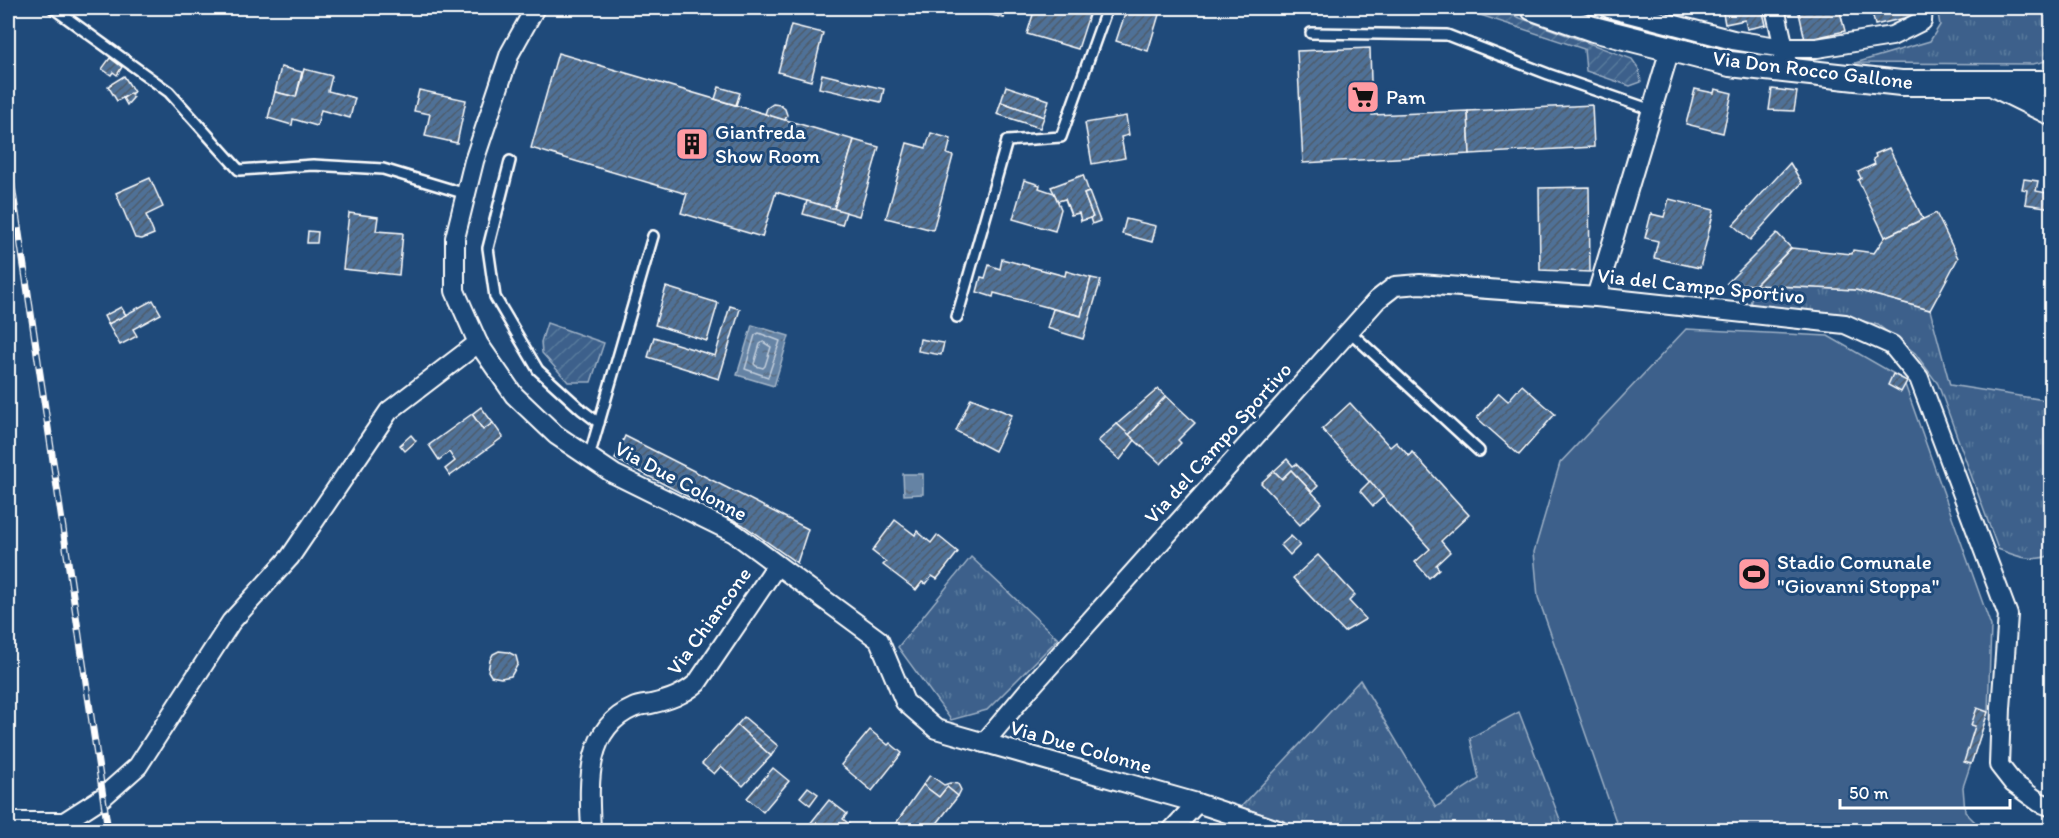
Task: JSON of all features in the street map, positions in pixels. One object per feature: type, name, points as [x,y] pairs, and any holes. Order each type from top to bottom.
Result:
[{"type":"main road","name":"Via Don Rocco Gallone","points":[[1533,8],[1593,28],[1730,64],[1786,59],[1901,83],[2052,83]]},
{"type":"main road","points":[[1993,84],[2052,113]]},
{"type":"street","name":"Via Due Colonne","points":[[535,8],[510,53],[474,161],[455,238],[455,291],[478,343],[514,395],[556,435],[614,474],[734,533],[879,640],[905,702],[936,729],[1197,802],[1278,831]]},
{"type":"street","points":[[1616,8],[1733,40],[1786,59],[1817,48],[1892,36],[1922,21],[1923,8]]},
{"type":"street","points":[[1775,8],[1786,59]]},
{"type":"street","points":[[1596,297],[1670,49]]},
{"type":"street","name":"Via del Campo Sportivo","points":[[984,743],[1030,688],[1377,300],[1395,286],[1420,284],[1596,297],[1845,324],[1892,345],[1919,378],[2008,615],[1999,765],[2013,783],[2039,802],[2052,807]]},
{"type":"street","points":[[8,822],[64,822],[103,797],[138,766],[231,622],[290,557],[389,411],[478,343]]},
{"type":"street","name":"Via Chiancone","points":[[591,831],[591,773],[594,750],[600,735],[614,721],[633,708],[685,693],[697,683],[777,565]]},
{"type":"street","points":[[1172,831],[1197,802]]},
{"type":"lane","points":[[53,8],[169,92],[239,170],[313,165],[383,169],[466,194]]},
{"type":"lane","points":[[957,317],[1007,141],[1061,137],[1107,8]]},
{"type":"lane","points":[[1311,33],[1447,35],[1548,74],[1652,110]]},
{"type":"lane","points":[[510,161],[488,248],[495,297],[538,370],[599,423]]},
{"type":"lane","points":[[589,457],[653,236]]},
{"type":"lane","points":[[1349,331],[1479,451]]},
{"type":"green space","points":[[1459,8],[1493,8],[1632,59],[1639,69],[1641,82],[1630,86],[1586,71],[1584,49]]},
{"type":"green space","points":[[1937,8],[2051,8],[2051,60],[2033,64],[1855,63],[1930,41],[1940,25]]},
{"type":"green space","points":[[1755,285],[1856,290],[1930,310],[1950,385],[2051,401],[2051,555],[2031,558],[1998,549],[1938,384],[1915,353],[1878,325],[1844,316],[1750,304]]},
{"type":"green space","points":[[547,323],[604,343],[591,382],[568,382],[542,353],[541,342]]},
{"type":"green space","name":"Stadio Comunale \"Giovanni Stoppa\"","points":[[1686,329],[1828,336],[1903,379],[1991,626],[1988,712],[1963,787],[1965,812],[1983,830],[1619,830],[1538,597],[1534,552],[1560,463]]},
{"type":"green space","points":[[971,557],[1058,639],[987,710],[951,720],[898,647]]},
{"type":"green space","points":[[1360,680],[1436,807],[1479,779],[1470,738],[1519,712],[1564,830],[1311,830],[1241,807]]},
{"type":"water","points":[[752,325],[789,336],[774,386],[737,375]]},
{"type":"water","points":[[903,474],[923,474],[923,494],[904,495]]},
{"type":"building","points":[[963,8],[1007,8],[1004,18]]},
{"type":"building","points":[[1035,8],[1080,8],[1090,12],[1078,49],[1027,34]]},
{"type":"building","points":[[1127,8],[1161,8],[1148,51],[1116,41]]},
{"type":"building","points":[[1665,8],[1690,8],[1691,13]]},
{"type":"building","points":[[1722,8],[1762,8],[1766,25],[1747,29],[1745,20],[1725,24]]},
{"type":"building","points":[[1798,8],[1839,8],[1845,31],[1805,40]]},
{"type":"building","points":[[1871,8],[1911,8],[1913,16],[1875,25]]},
{"type":"building","points":[[791,25],[823,33],[811,81],[778,72]]},
{"type":"building","points":[[1370,48],[1372,115],[1468,111],[1470,154],[1303,163],[1297,51]]},
{"type":"building","name":"Gianfreda Show Room","points":[[558,53],[854,140],[834,209],[776,192],[762,237],[681,213],[687,194],[531,148]]},
{"type":"building","points":[[110,58],[122,67],[117,75],[113,72],[111,75],[102,69]]},
{"type":"building","points":[[281,67],[302,72],[296,97],[275,92]]},
{"type":"building","points":[[304,69],[332,76],[328,91],[355,98],[350,118],[321,110],[317,126],[293,119],[292,125],[268,118],[275,92],[296,97]]},
{"type":"building","points":[[822,74],[884,89],[881,102],[819,88]]},
{"type":"building","points":[[124,76],[134,92],[117,101],[108,86]]},
{"type":"building","points":[[1006,86],[1049,100],[1044,117],[1001,102]]},
{"type":"building","points":[[719,87],[740,93],[736,105],[715,99]]},
{"type":"building","points":[[1695,89],[1714,93],[1715,89],[1732,93],[1723,133],[1686,124]]},
{"type":"building","points":[[1772,89],[1797,92],[1794,111],[1769,110]]},
{"type":"building","points":[[419,90],[466,100],[457,143],[425,136],[430,114],[414,111]]},
{"type":"building","points":[[131,93],[133,98],[127,105],[123,98]]},
{"type":"building","points":[[1001,102],[1044,117],[1040,128],[997,114]]},
{"type":"building","points":[[773,104],[785,109],[787,115],[785,120],[765,114],[767,108]]},
{"type":"building","points":[[1592,105],[1594,147],[1470,154],[1468,111]]},
{"type":"building","points":[[1126,116],[1129,135],[1121,137],[1125,158],[1092,164],[1085,123]]},
{"type":"building","points":[[931,133],[951,139],[947,154],[953,156],[933,230],[886,218],[907,143],[926,148]]},
{"type":"building","points":[[854,140],[879,147],[859,216],[834,209]]},
{"type":"building","points":[[1889,148],[1923,219],[1885,237],[1858,180],[1861,178],[1858,172],[1875,164],[1873,159],[1876,157],[1875,154]]},
{"type":"building","points":[[1790,163],[1802,183],[1750,240],[1733,225]]},
{"type":"building","points":[[1083,175],[1089,192],[1084,194],[1093,217],[1081,221],[1079,213],[1071,215],[1065,199],[1058,201],[1051,187]]},
{"type":"building","points":[[150,178],[163,207],[146,215],[154,234],[142,239],[135,238],[116,193]]},
{"type":"building","points":[[2024,179],[2038,181],[2036,191],[2052,194],[2052,208],[2025,204],[2027,190],[2022,189]]},
{"type":"building","points":[[1024,180],[1054,193],[1061,209],[1055,231],[1013,219]]},
{"type":"building","points":[[1589,187],[1590,272],[1540,270],[1539,188]]},
{"type":"building","points":[[1089,192],[1100,221],[1092,224],[1090,218],[1093,217],[1084,194]]},
{"type":"building","points":[[1669,199],[1714,210],[1700,268],[1654,258],[1658,241],[1645,238],[1651,214],[1664,217]]},
{"type":"building","points":[[807,201],[846,212],[842,225],[803,214]]},
{"type":"building","points":[[349,213],[378,217],[376,231],[403,233],[399,275],[343,269]]},
{"type":"building","points":[[1936,213],[1958,258],[1930,310],[1856,290],[1755,285],[1791,248],[1852,254],[1853,250],[1874,253],[1885,237]]},
{"type":"building","points":[[1126,219],[1156,226],[1152,242],[1122,234]]},
{"type":"building","points":[[308,231],[318,232],[317,243],[307,243]]},
{"type":"building","points":[[1777,233],[1791,248],[1755,285],[1727,283]]},
{"type":"building","points":[[1002,259],[1065,276],[1066,271],[1091,278],[1081,316],[994,293],[993,297],[977,292],[981,277],[985,278],[989,265],[1000,269]]},
{"type":"building","points":[[1091,278],[1101,280],[1083,339],[1047,328],[1053,309],[1081,316]]},
{"type":"building","points":[[666,287],[718,303],[707,341],[655,325]]},
{"type":"building","points":[[153,300],[161,314],[133,329],[137,336],[120,345],[108,324]]},
{"type":"building","points":[[730,306],[740,309],[719,379],[648,357],[654,337],[715,356]]},
{"type":"building","points":[[121,307],[126,315],[108,324],[104,316]]},
{"type":"building","points":[[920,339],[944,343],[941,355],[918,351]]},
{"type":"building","points":[[1893,374],[1907,381],[1901,392],[1888,385]]},
{"type":"building","points":[[1522,385],[1555,414],[1519,455],[1477,418],[1499,393],[1508,401]]},
{"type":"building","points":[[1158,389],[1166,396],[1129,435],[1117,424]]},
{"type":"building","points":[[1166,396],[1195,423],[1178,440],[1181,443],[1161,464],[1129,435]]},
{"type":"building","points":[[971,398],[1012,415],[995,451],[956,431]]},
{"type":"building","points":[[1350,403],[1390,447],[1396,442],[1409,456],[1412,452],[1469,515],[1441,541],[1450,552],[1436,565],[1439,569],[1429,578],[1415,562],[1430,549],[1322,429]]},
{"type":"building","points":[[481,407],[493,423],[483,430],[472,414]]},
{"type":"building","points":[[472,414],[483,430],[493,423],[503,437],[450,476],[445,469],[455,461],[449,452],[439,460],[429,445]]},
{"type":"building","points":[[1117,424],[1135,440],[1120,460],[1098,441]]},
{"type":"building","points":[[411,435],[416,441],[405,451],[400,445]]},
{"type":"building","points":[[625,436],[808,529],[797,563],[743,525],[615,459]]},
{"type":"building","points":[[1287,459],[1293,466],[1296,464],[1318,486],[1312,492],[1291,470],[1282,479],[1274,471]]},
{"type":"building","points":[[1291,470],[1322,503],[1300,525],[1261,483],[1274,471],[1282,479]]},
{"type":"building","points":[[1370,481],[1383,497],[1373,506],[1360,491]]},
{"type":"building","points":[[895,520],[915,535],[917,531],[931,543],[937,535],[958,552],[937,579],[932,576],[926,584],[922,582],[916,590],[883,565],[886,562],[872,551]]},
{"type":"building","points":[[1291,536],[1300,545],[1290,555],[1281,545]]},
{"type":"building","points":[[1318,555],[1355,595],[1349,601],[1366,619],[1344,632],[1293,578]]},
{"type":"building","points":[[499,651],[516,656],[518,664],[511,676],[501,678],[491,676],[488,671],[493,654]]},
{"type":"building","points":[[1977,708],[1988,712],[1971,764],[1964,762],[1975,726],[1971,725]]},
{"type":"building","points":[[744,717],[778,746],[771,756],[737,725]]},
{"type":"building","points":[[737,725],[771,756],[743,786],[721,766],[714,774],[702,764]]},
{"type":"building","points":[[870,730],[902,753],[872,791],[841,765]]},
{"type":"building","points":[[773,768],[789,781],[763,812],[747,798]]},
{"type":"building","points":[[930,775],[944,785],[958,784],[961,790],[958,796],[947,787],[939,797],[923,785]]},
{"type":"building","points":[[923,785],[939,797],[947,787],[958,796],[932,830],[891,830]]},
{"type":"building","points":[[808,787],[818,794],[810,805],[800,797]]},
{"type":"building","points":[[829,800],[847,814],[843,819],[854,828],[852,830],[805,830]]},
{"type":"railway","points":[[8,159],[108,830]]},
{"type":"place","name":"Pam","points":[[1363,97]]},
{"type":"place","name":"Gianfreda Show Room","points":[[692,144]]},
{"type":"place","name":"Stadio Comunale \"Giovanni Stoppa\"","points":[[1754,574]]}]
